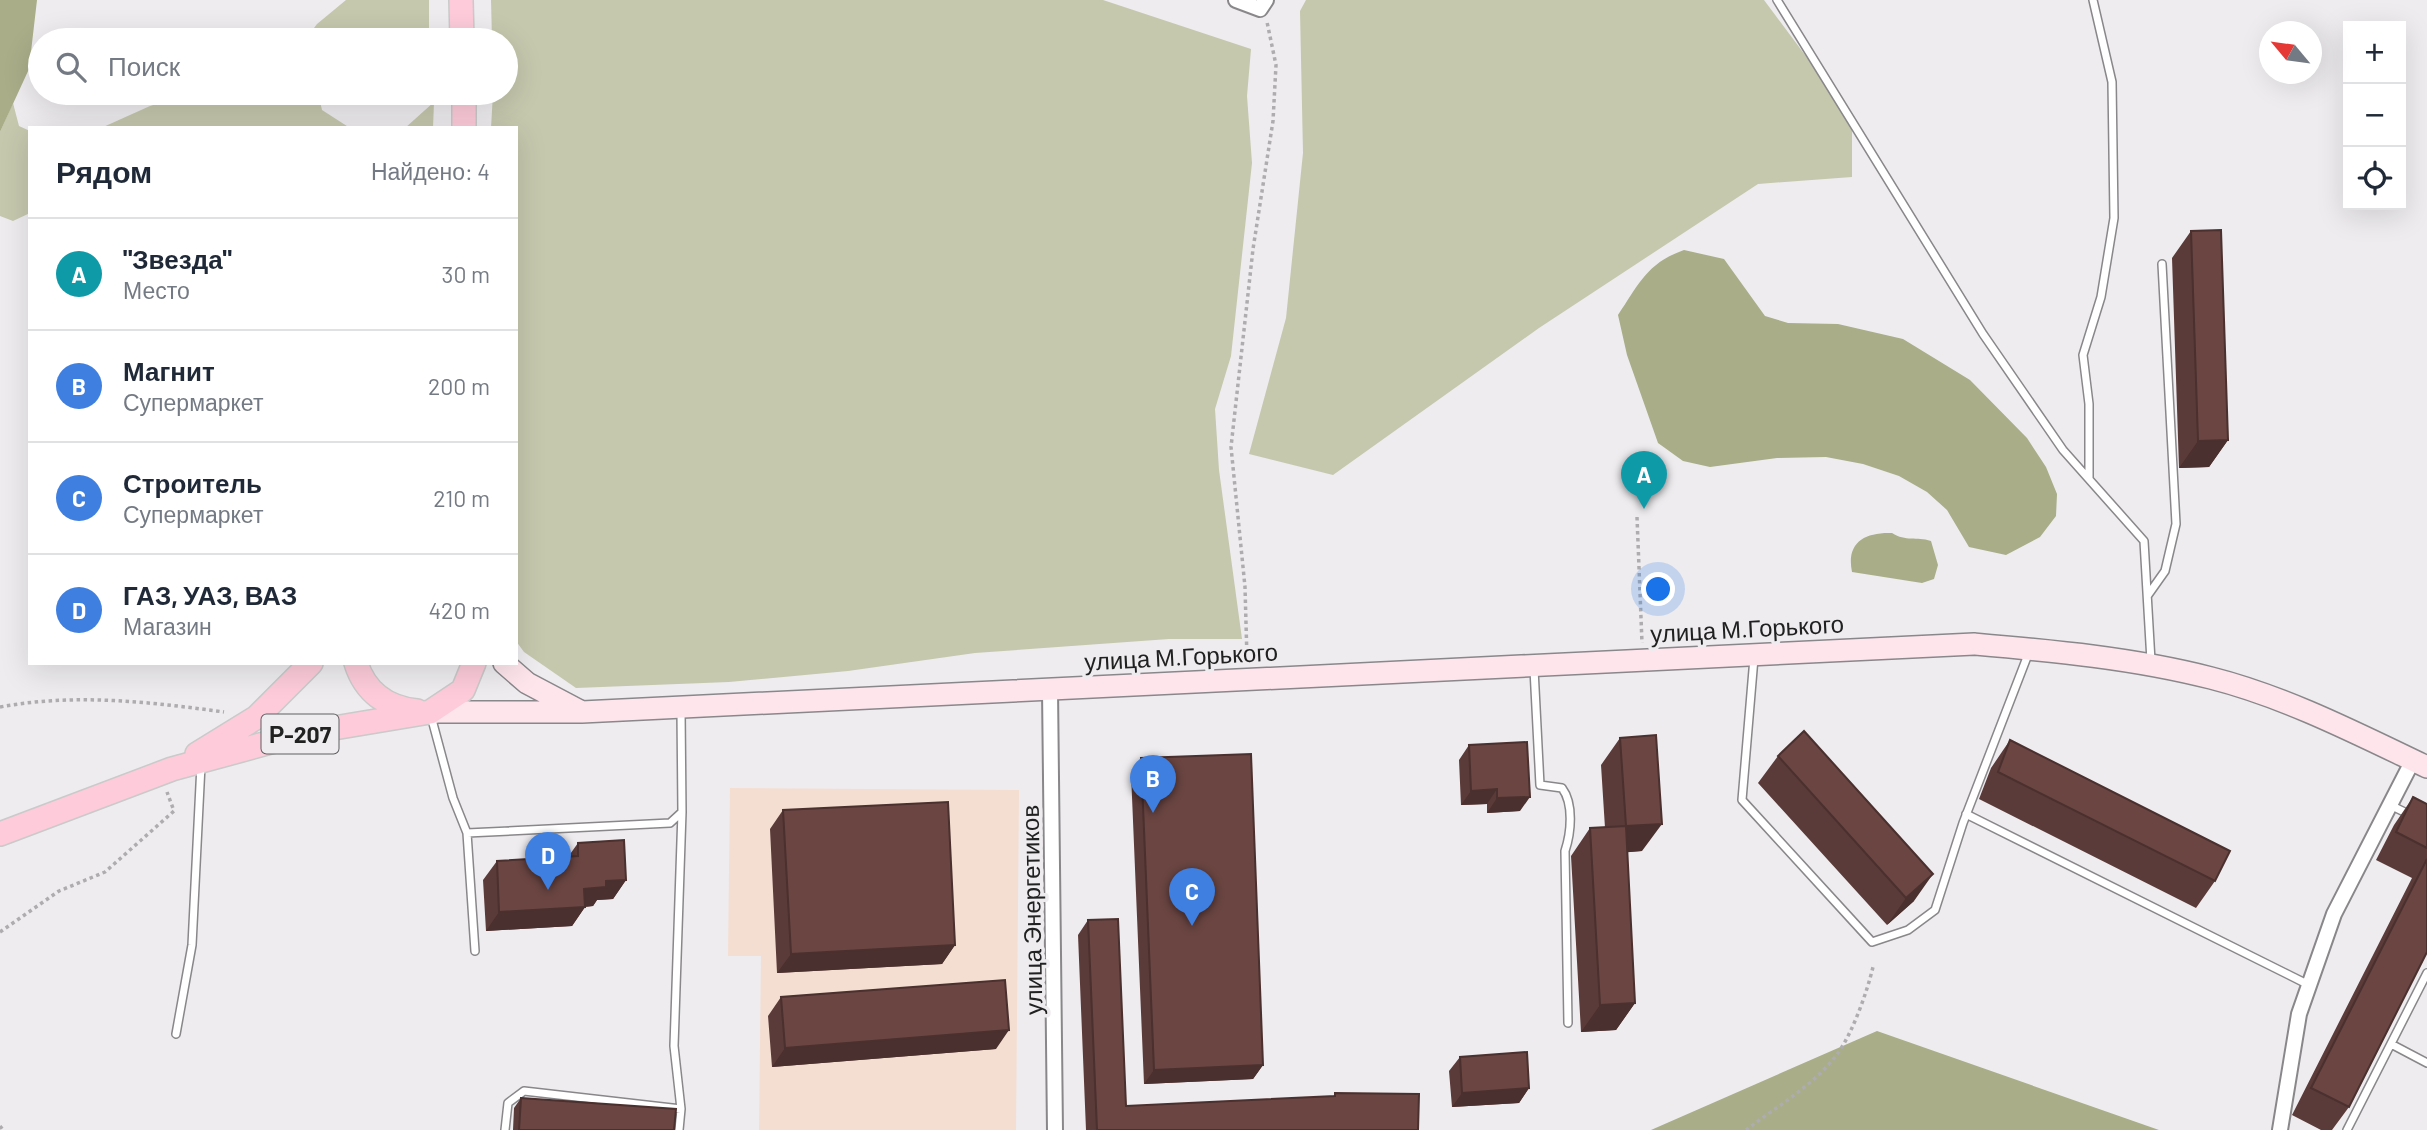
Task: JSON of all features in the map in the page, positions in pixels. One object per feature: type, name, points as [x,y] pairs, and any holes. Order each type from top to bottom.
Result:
[{"type":"main road","points":[[461,0],[462,28]]},
{"type":"main road","points":[[464,105],[464,126]]},
{"type":"main road","name":"улица М.Горького","points":[[430,712],[582,712],[1974,644],[2151,665],[2213,678],[2291,706],[2420,764]]},
{"type":"main road","name":"Р-207","points":[[167,771],[257,717],[309,665]]},
{"type":"main road","points":[[357,665],[360,677],[375,695],[397,709],[430,712]]},
{"type":"main road","name":"Р-207","points":[[0,834],[167,771],[201,761],[304,733],[430,712],[463,690],[473,665]]},
{"type":"main road","points":[[506,665],[527,683],[582,712]]},
{"type":"street","points":[[1236,0],[1263,4]]},
{"type":"street","name":"улица Энергетиков","points":[[1050,690],[1055,1130]]},
{"type":"street","points":[[2280,1130],[2278,1123],[2299,1014],[2334,914],[2390,805],[2420,764]]},
{"type":"lane","points":[[1777,0],[1983,334],[2063,450],[2144,541],[2151,665]]},
{"type":"lane","points":[[2089,478],[2089,404],[2084,355],[2101,297],[2113,218],[2112,82],[2093,0]]},
{"type":"lane","points":[[2147,596],[2165,571],[2176,524],[2162,264]]},
{"type":"lane","points":[[1754,654],[1742,800],[1872,942],[1908,930],[1935,910],[1966,814],[2030,649]]},
{"type":"lane","points":[[1534,664],[1540,785],[1562,788],[1568,796],[1570,837],[1565,852],[1568,1023]]},
{"type":"lane","points":[[680,1130],[681,1109],[674,1046],[682,812],[681,707]]},
{"type":"lane","points":[[430,712],[453,798],[467,833],[475,951]]},
{"type":"lane","points":[[176,1034],[192,945],[201,761]]},
{"type":"lane","points":[[2390,805],[2427,823]]},
{"type":"lane","points":[[467,833],[670,823],[682,812]]},
{"type":"lane","points":[[1966,814],[2309,985]]},
{"type":"lane","points":[[2347,1130],[2427,973]]},
{"type":"lane","points":[[2390,1044],[2427,1063]]},
{"type":"lane","points":[[505,1130],[508,1103],[524,1091],[681,1109]]},
{"type":"path","points":[[1247,659],[1245,587],[1231,447],[1253,249],[1273,121],[1276,55],[1263,4]]},
{"type":"path","points":[[1637,517],[1642,659]]},
{"type":"path","points":[[0,707],[82,700],[155,702],[257,717]]},
{"type":"path","points":[[0,932],[59,891],[105,872],[174,811],[167,771]]},
{"type":"path","points":[[1746,1130],[1825,1068],[1840,1051],[1867,993],[1873,967]]},
{"type":"shaded area","points":[[730,788],[1019,790],[1016,1130],[759,1130],[761,956],[728,956]]},
{"type":"green space","points":[[0,0],[37,0],[34,28],[28,28],[28,71],[0,132]]},
{"type":"green space","points":[[346,0],[429,0],[429,28],[314,28]]},
{"type":"green space","points":[[491,0],[1103,0],[1251,49],[1247,96],[1252,163],[1231,356],[1215,409],[1219,470],[1242,639],[1169,639],[975,653],[848,671],[729,682],[576,688],[524,652],[518,644],[518,126],[491,126],[492,105],[518,105],[518,28],[492,28]]},
{"type":"green space","points":[[1306,0],[1764,0],[1852,118],[1852,177],[1758,184],[1539,328],[1333,475],[1249,454],[1286,318],[1303,153],[1300,11]]},
{"type":"green space","points":[[13,103],[19,126],[28,130],[28,214],[13,221],[0,216],[0,132]]},
{"type":"green space","points":[[321,105],[322,110],[347,126],[105,126],[150,106]]},
{"type":"green space","points":[[431,105],[434,105],[433,126],[407,126]]},
{"type":"green space","points":[[1684,250],[1724,259],[1765,316],[1788,323],[1838,324],[1903,339],[1970,380],[2027,438],[2046,467],[2057,494],[2056,516],[2040,537],[2006,555],[1969,547],[1947,510],[1927,492],[1899,476],[1863,464],[1826,457],[1777,458],[1710,467],[1683,461],[1658,443],[1627,355],[1618,315],[1652,268]]},
{"type":"green space","points":[[1892,533],[1931,541],[1938,565],[1934,579],[1922,583],[1852,572],[1852,554],[1859,541],[1873,535]]},
{"type":"green space","points":[[1877,1031],[2159,1130],[1651,1130]]},
{"type":"building","points":[[2221,230],[2228,440],[2198,441],[2191,231]]},
{"type":"building","points":[[1804,731],[1933,874],[1906,898],[1778,756]]},
{"type":"building","points":[[1656,735],[1662,824],[1626,826],[1620,738]]},
{"type":"building","points":[[2010,740],[2230,851],[2215,881],[1998,772]]},
{"type":"building","points":[[1527,742],[1530,797],[1497,798],[1497,789],[1471,791],[1469,745]]},
{"type":"building","points":[[1251,754],[1263,1065],[1154,1070],[1141,758]]},
{"type":"building","points":[[2413,797],[2427,804],[2427,848],[2396,832]]},
{"type":"building","points":[[948,802],[955,945],[791,954],[783,810]]},
{"type":"building","points":[[1626,826],[1635,1003],[1600,1005],[1590,828]]},
{"type":"building","points":[[624,840],[626,880],[606,881],[606,887],[584,889],[585,907],[499,912],[497,861],[578,856],[578,843]]},
{"type":"building","points":[[2427,859],[2427,952],[2349,1107],[2311,1088]]},
{"type":"building","points":[[1118,919],[1126,1106],[1335,1096],[1335,1093],[1419,1094],[1418,1130],[1097,1130],[1088,920]]},
{"type":"building","points":[[1005,980],[1009,1030],[785,1048],[781,997]]},
{"type":"building","points":[[1527,1052],[1529,1088],[1462,1093],[1460,1057]]},
{"type":"building","points":[[521,1098],[676,1109],[674,1130],[519,1130]]},
{"type":"place","name":"\"Звезда\"","points":[[1644,509]]},
{"type":"place","name":"Магнит","points":[[1153,813]]},
{"type":"place","name":"ГАЗ, УАЗ, ВАЗ","points":[[548,890]]},
{"type":"place","name":"Строитель","points":[[1192,926]]}]
